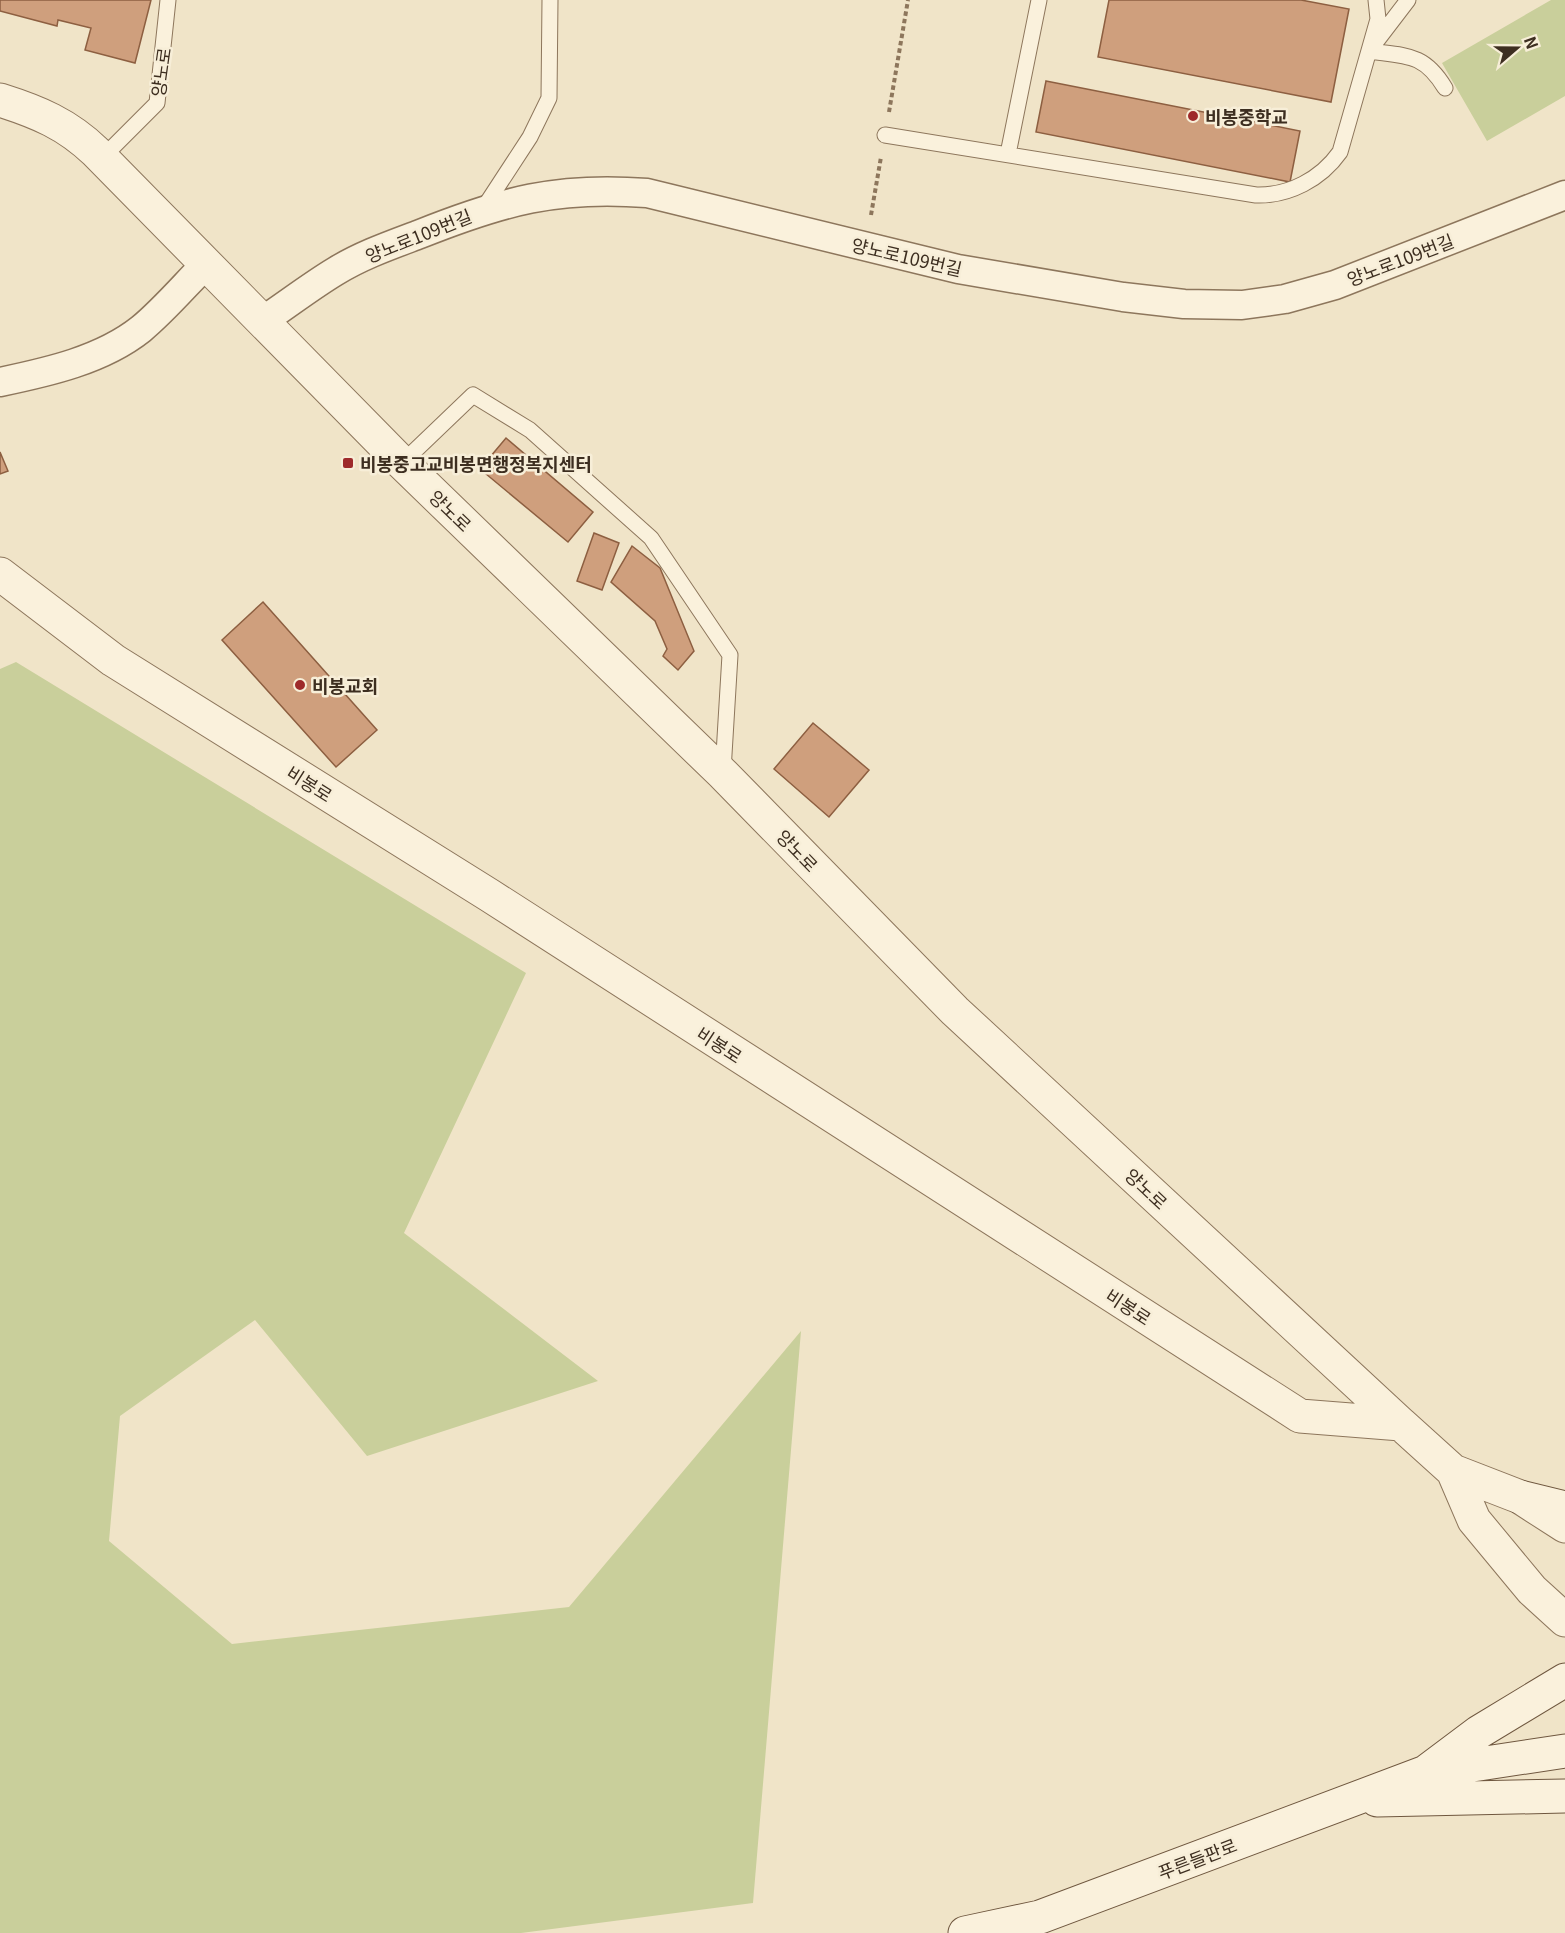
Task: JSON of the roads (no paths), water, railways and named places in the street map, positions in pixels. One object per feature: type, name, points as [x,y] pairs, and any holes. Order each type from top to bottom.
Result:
[{"type":"street","name":"양노로","points":[[0,100],[48,116],[66,126],[102,158],[264,320],[402,463],[723,774],[955,1011],[1401,1424]]},
{"type":"street","name":"양노로109번길","points":[[264,320],[336,271],[367,254],[483,209],[570,191],[607,190],[647,193],[958,269],[1123,297],[1184,303],[1242,305],[1285,299],[1335,285],[1565,195]]},
{"type":"street","points":[[0,382],[88,358],[118,344],[141,328],[206,264]]},
{"type":"street","name":"비봉로","points":[[0,574],[113,660],[499,901],[1300,1416],[1401,1424]]},
{"type":"street","points":[[1401,1424],[1453,1470],[1520,1497],[1565,1508]]},
{"type":"street","points":[[1453,1470],[1474,1520],[1532,1590],[1565,1620]]},
{"type":"street","points":[[1520,1497],[1565,1527]]},
{"type":"street","name":"푸른들판로","points":[[1426,1772],[1479,1732],[1565,1680]]},
{"type":"street","name":"푸른들판로","points":[[965,1933],[1040,1917],[1426,1772],[1565,1751]]},
{"type":"street","points":[[1349,1801],[1565,1796]]},
{"type":"lane","name":"양노로","points":[[102,158],[157,103],[168,0]]},
{"type":"lane","points":[[483,209],[530,137],[549,98],[550,0]]},
{"type":"lane","points":[[1008,154],[1039,0]]},
{"type":"lane","points":[[885,135],[1256,195],[1273,196],[1289,192],[1308,182],[1333,163],[1340,152],[1378,19],[1376,0]]},
{"type":"lane","points":[[1369,51],[1408,0]]},
{"type":"lane","points":[[1369,51],[1419,60],[1434,70],[1445,88]]},
{"type":"lane","points":[[402,463],[473,395],[530,430],[651,538],[730,655],[723,774]]},
{"type":"place","name":"비봉중학교","points":[[1193,116]]},
{"type":"place","name":"비봉중고교비봉면행정복지센터","points":[[348,463]]},
{"type":"place","name":"비봉교회","points":[[300,685]]}]
